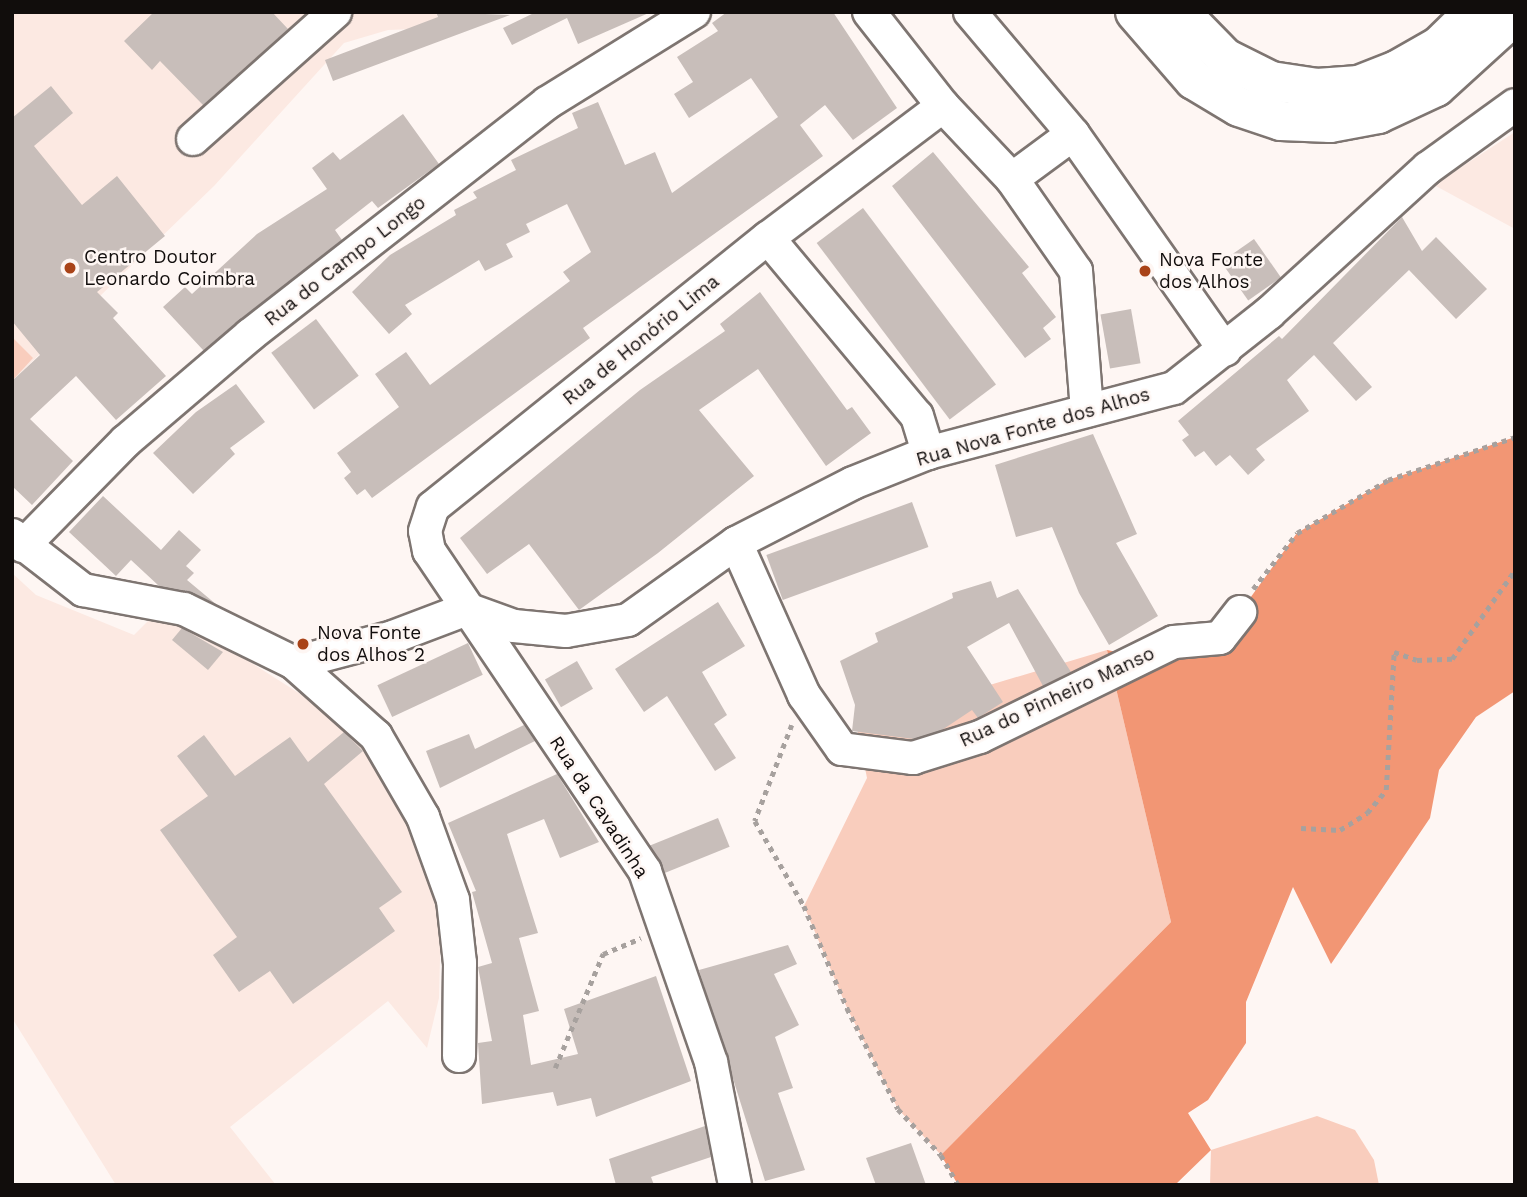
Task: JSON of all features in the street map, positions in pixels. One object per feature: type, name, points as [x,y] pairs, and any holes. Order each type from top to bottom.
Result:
[{"type":"highway","points":[[1135,12],[1194,80],[1239,107],[1281,121],[1330,123],[1378,114],[1436,87],[1515,15]]},
{"type":"highway","points":[[1180,12],[1225,58],[1271,81],[1317,88],[1359,85],[1397,71],[1439,46],[1474,12]]},
{"type":"street","points":[[192,139],[335,12]]},
{"type":"street","name":"Rua do Campo Longo","points":[[18,540],[126,440],[261,327],[547,103],[694,12]]},
{"type":"street","points":[[869,12],[943,106],[1012,179],[1076,271],[1087,411]]},
{"type":"street","points":[[970,12],[1073,134],[1225,350]]},
{"type":"street","name":"Rua Nova Fonte dos Alhos","points":[[467,609],[513,626],[566,631],[616,623],[736,543],[853,484],[928,453],[1174,388],[1225,350],[1428,168],[1515,105]]},
{"type":"street","name":"Rua de Honório Lima","points":[[467,609],[429,551],[425,531],[433,508],[768,238],[943,106]]},
{"type":"street","points":[[1012,179],[1073,134]]},
{"type":"street","points":[[768,238],[917,416],[928,453]]},
{"type":"street","points":[[18,540],[83,590],[184,609],[293,663],[376,736],[423,817],[453,901],[460,963],[460,1056]]},
{"type":"street","name":"Rua do Pinheiro Manso","points":[[736,543],[804,695],[842,749],[913,758],[980,737],[1174,642],[1220,638],[1240,612]]},
{"type":"street","points":[[293,663],[393,637],[467,609]]},
{"type":"street","name":"Rua da Cavadinha","points":[[467,609],[645,871],[711,1062],[735,1185]]},
{"type":"path","points":[[1240,612],[1297,533],[1388,480],[1515,437]]},
{"type":"path","points":[[1301,828],[1340,830],[1367,813],[1386,790],[1394,652],[1417,660],[1452,659],[1515,570]]},
{"type":"path","points":[[804,695],[755,821],[804,906],[847,1009],[898,1109],[941,1154],[958,1185]]},
{"type":"path","points":[[555,1068],[603,954],[665,928]]},
{"type":"shaded area","name":"Centro Doutor Leonardo Coimbra","points":[[12,12],[436,12],[441,28],[388,30],[344,43],[214,186],[12,381]]},
{"type":"shaded area","points":[[1515,132],[1515,229],[1434,185]]},
{"type":"shaded area","points":[[12,337],[33,358],[12,381]]},
{"type":"shaded area","points":[[1515,437],[1515,691],[1476,717],[1439,770],[1430,818],[1331,964],[1293,887],[1246,1002],[1246,1043],[1208,1100],[1188,1113],[1211,1150],[1175,1185],[958,1185],[941,1155],[1171,922],[1107,650],[1142,657],[1240,612],[1297,533],[1388,480]]},
{"type":"shaded area","points":[[12,573],[36,595],[134,635],[157,612],[222,644],[330,713],[366,751],[404,810],[441,921],[439,998],[427,1048],[388,1001],[230,1127],[276,1185],[116,1185],[12,1018]]},
{"type":"shaded area","points":[[1107,650],[1171,922],[941,1155],[898,1109],[847,1008],[804,906],[867,778],[854,713],[923,705]]},
{"type":"shaded area","points":[[1317,1116],[1355,1130],[1374,1160],[1379,1185],[1210,1185],[1211,1150]]},
{"type":"building","points":[[154,12],[272,12],[288,29],[203,105],[160,61],[152,70],[124,41]]},
{"type":"building","points":[[436,12],[510,15],[333,81],[325,60],[438,17]]},
{"type":"building","points":[[536,12],[651,12],[578,44],[567,18],[512,45],[503,28]]},
{"type":"building","points":[[727,12],[833,12],[897,108],[853,140],[825,105],[800,125],[823,156],[583,328],[590,338],[372,498],[365,489],[357,495],[344,478],[351,472],[337,453],[399,407],[375,374],[406,352],[430,385],[570,281],[563,272],[591,252],[567,204],[526,224],[530,232],[506,244],[513,257],[485,271],[479,260],[405,305],[412,314],[389,334],[352,292],[390,255],[456,215],[454,210],[477,198],[473,192],[516,170],[511,160],[578,128],[572,113],[598,102],[625,165],[655,152],[672,193],[778,117],[751,78],[689,118],[674,94],[693,82],[677,57],[718,31],[712,23]]},
{"type":"building","points":[[51,86],[73,113],[34,146],[82,205],[117,176],[165,236],[97,292],[118,313],[113,318],[166,376],[116,420],[76,376],[30,419],[73,461],[32,505],[12,486],[12,381],[40,355],[12,321],[12,118]]},
{"type":"building","points":[[403,114],[439,164],[378,208],[372,201],[335,230],[342,240],[204,351],[163,307],[185,287],[192,294],[257,234],[327,189],[312,168],[333,152],[340,160]]},
{"type":"building","points":[[933,152],[1029,267],[1022,273],[1056,317],[1043,328],[1051,339],[1025,358],[892,186]]},
{"type":"building","points":[[863,208],[996,384],[950,419],[817,243]]},
{"type":"building","points":[[1402,217],[1422,251],[1436,237],[1487,289],[1456,319],[1409,270],[1333,343],[1372,387],[1356,401],[1314,355],[1287,380],[1309,411],[1256,449],[1265,460],[1248,475],[1230,455],[1216,466],[1204,451],[1195,457],[1182,440],[1189,435],[1178,421],[1279,336],[1282,339]]},
{"type":"building","points":[[1254,239],[1281,278],[1248,300],[1221,262]]},
{"type":"building","points":[[760,292],[847,410],[852,407],[871,433],[826,466],[758,369],[699,410],[754,476],[658,553],[579,610],[529,544],[487,574],[460,538],[640,390],[725,331],[720,324]]},
{"type":"building","points":[[1131,309],[1141,363],[1110,369],[1100,314]]},
{"type":"building","points":[[316,319],[359,376],[314,409],[271,353]]},
{"type":"building","points":[[236,384],[265,422],[230,448],[235,454],[193,494],[153,453],[196,412]]},
{"type":"building","points":[[1093,434],[1137,534],[1116,543],[1158,616],[1109,645],[1079,593],[1052,527],[1016,537],[995,465]]},
{"type":"building","points":[[103,496],[161,550],[179,530],[201,550],[186,566],[194,573],[187,580],[217,605],[159,586],[131,560],[116,576],[69,532]]},
{"type":"building","points":[[912,502],[928,547],[783,600],[766,555]]},
{"type":"building","points":[[991,581],[997,598],[1018,589],[1071,672],[1043,686],[1009,623],[967,647],[1003,702],[978,718],[972,710],[942,730],[914,739],[852,731],[855,705],[840,661],[878,642],[875,633],[953,598],[952,593]]},
{"type":"building","points":[[718,602],[745,646],[702,672],[727,715],[714,724],[736,758],[715,771],[667,696],[644,712],[615,669]]},
{"type":"building","points":[[182,628],[223,652],[208,670],[172,640]]},
{"type":"building","points":[[468,643],[483,675],[392,717],[377,685]]},
{"type":"building","points":[[577,661],[593,689],[561,707],[545,680]]},
{"type":"building","points":[[524,725],[535,741],[440,788],[426,751],[469,734],[475,749]]},
{"type":"building","points":[[344,732],[363,751],[324,784],[402,892],[379,908],[395,931],[293,1004],[270,971],[239,992],[213,955],[237,937],[160,830],[208,796],[177,756],[204,735],[235,776],[290,737],[308,762]]},
{"type":"building","points":[[557,774],[599,842],[560,858],[544,819],[507,834],[538,933],[519,938],[539,1011],[523,1015],[531,1065],[578,1054],[564,1009],[656,976],[691,1081],[596,1117],[591,1098],[557,1106],[553,1092],[482,1104],[478,1043],[492,1041],[478,967],[492,963],[472,892],[476,891],[448,823]]},
{"type":"building","points":[[718,818],[730,847],[661,874],[649,846]]},
{"type":"building","points":[[788,945],[797,964],[774,974],[799,1025],[775,1037],[793,1088],[778,1093],[805,1170],[765,1181],[699,970]]},
{"type":"building","points":[[705,1126],[711,1157],[651,1177],[654,1185],[616,1185],[609,1159]]},
{"type":"building","points":[[911,1143],[926,1185],[876,1185],[866,1158]]},
{"type":"place","name":"Centro Doutor Leonardo Coimbra","points":[[70,268]]},
{"type":"place","name":"Nova Fonte dos Alhos","points":[[1145,271]]},
{"type":"place","name":"Nova Fonte dos Alhos 2","points":[[303,644]]}]
